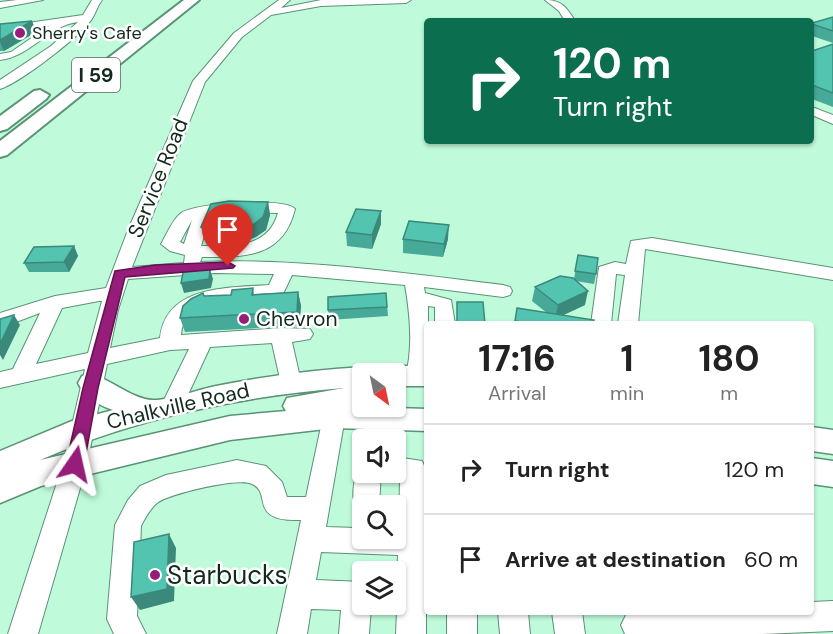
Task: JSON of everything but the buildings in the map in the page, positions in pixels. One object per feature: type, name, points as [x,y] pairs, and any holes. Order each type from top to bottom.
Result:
[{"type":"highway","name":"I 59","points":[[102,50],[171,7],[192,0]]},
{"type":"highway","name":"I 59","points":[[0,151],[171,7]]},
{"type":"highway","points":[[0,163],[136,49],[171,7]]},
{"type":"highway","name":"I 59","points":[[0,125],[52,87]]},
{"type":"main road","points":[[94,371],[113,401],[162,409]]},
{"type":"main road","name":"Chalkville Road","points":[[0,464],[82,429],[162,409],[290,382],[352,377]]},
{"type":"main road","points":[[207,433],[236,417],[352,398]]},
{"type":"main road","name":"Chalkville Road","points":[[0,489],[37,474],[230,428],[334,417],[424,420]]},
{"type":"main road","points":[[814,439],[833,442]]},
{"type":"main road","points":[[814,471],[833,474]]},
{"type":"main road","points":[[814,484],[833,487]]},
{"type":"street","points":[[0,5],[38,0]]},
{"type":"street","points":[[0,85],[72,34],[89,17],[97,0]]},
{"type":"street","name":"Service Road","points":[[23,634],[75,464],[94,371],[119,274],[198,83],[238,35],[285,0]]},
{"type":"street","points":[[268,12],[321,3],[406,0]]},
{"type":"street","points":[[550,0],[563,9],[568,18]]},
{"type":"street","points":[[0,30],[67,18],[89,17]]},
{"type":"street","points":[[0,57],[14,55],[67,18]]},
{"type":"street","points":[[814,112],[832,118]]},
{"type":"street","points":[[119,274],[260,248],[276,234],[287,209],[232,207],[202,212],[192,245],[192,259]]},
{"type":"street","points":[[634,271],[615,268],[605,271],[602,315],[629,317],[637,245],[652,243],[833,274]]},
{"type":"street","points":[[192,259],[286,268],[414,290],[503,291]]},
{"type":"street","points":[[170,343],[173,318],[194,301],[276,290],[286,268]]},
{"type":"street","points":[[414,290],[444,304],[445,321]]},
{"type":"street","points":[[413,376],[424,346],[414,290]]},
{"type":"street","points":[[0,321],[22,311],[55,302],[114,293]]},
{"type":"street","points":[[10,378],[55,302]]},
{"type":"street","points":[[10,378],[94,371],[170,343],[303,334]]},
{"type":"street","points":[[281,335],[290,382]]},
{"type":"street","points":[[162,409],[203,341]]},
{"type":"street","points":[[292,634],[334,417]]},
{"type":"street","points":[[406,468],[412,468],[411,634]]},
{"type":"street","points":[[130,634],[122,619],[128,525],[137,508],[149,494],[166,486],[237,471],[257,473],[267,481],[273,490],[273,500],[282,509],[316,508]]},
{"type":"street","points":[[310,539],[352,540]]},
{"type":"street","points":[[406,543],[413,543]]},
{"type":"street","points":[[299,594],[352,596]]},
{"type":"street","points":[[354,634],[357,615]]},
{"type":"street","points":[[462,615],[462,634]]},
{"type":"street","points":[[513,615],[515,634]]},
{"type":"street","points":[[567,615],[570,634]]},
{"type":"street","points":[[636,624],[699,617],[818,615]]},
{"type":"place","name":"Sherry's Cafe","points":[[20,33]]},
{"type":"place","name":"Chevron","points":[[244,319]]},
{"type":"place","name":"Starbucks","points":[[155,575]]},
{"type":"route","points":[[75,464],[108,310],[119,274],[155,269],[228,266]]}]
